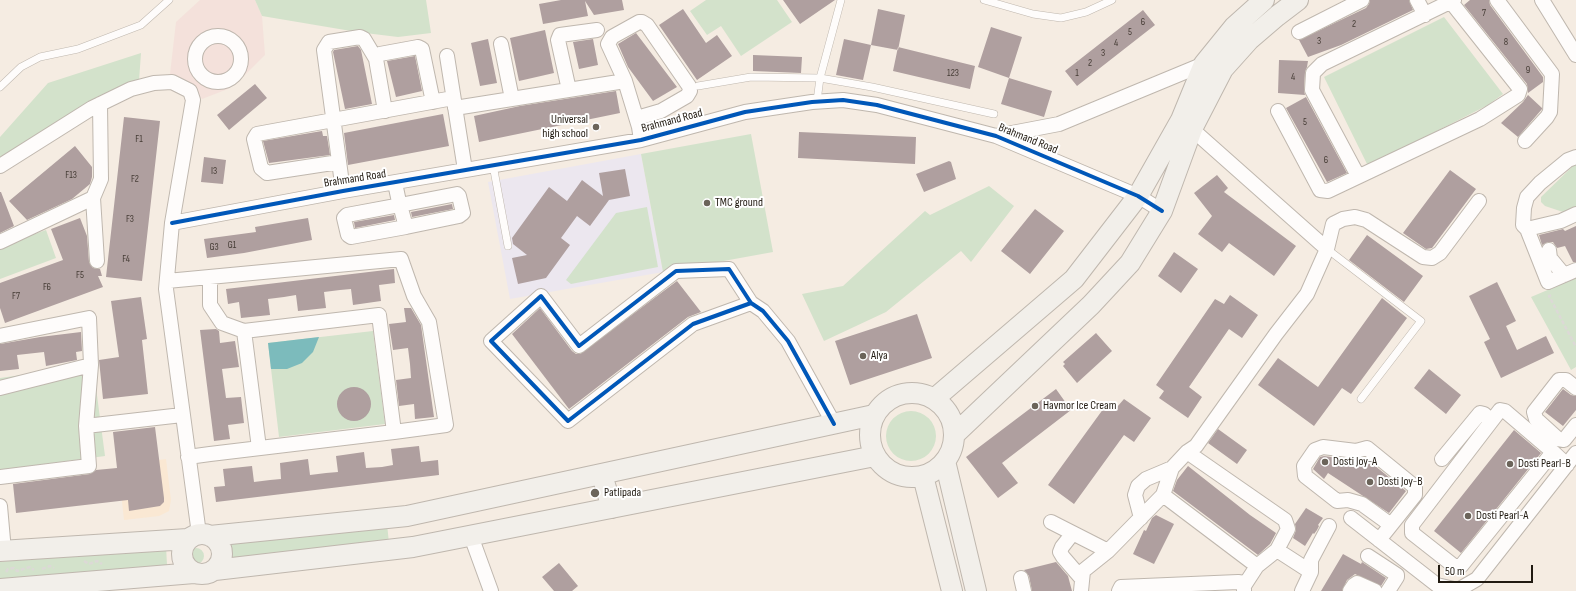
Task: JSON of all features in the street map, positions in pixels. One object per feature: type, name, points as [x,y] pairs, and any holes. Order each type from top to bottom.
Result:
[{"type":"street","points":[[954,435],[1091,305],[1130,263],[1162,211],[1204,64],[1234,27],[1266,6],[1298,0]]},
{"type":"street","points":[[1299,32],[1362,0]]},
{"type":"street","points":[[1417,0],[1425,15]]},
{"type":"street","points":[[1497,0],[1552,74],[1550,112],[1525,141]]},
{"type":"street","points":[[1542,0],[1576,55]]},
{"type":"street","points":[[1278,111],[1320,190],[1328,191],[1480,119],[1518,95],[1520,89],[1453,1],[1322,64],[1313,73],[1312,90],[1358,176]]},
{"type":"street","points":[[934,399],[1074,279],[1138,196],[1223,69],[1249,40],[1266,6]]},
{"type":"street","points":[[637,118],[661,111],[687,96],[690,91],[689,86],[652,32],[642,22],[639,22],[612,36],[609,41],[609,47],[625,81],[637,118],[641,140]]},
{"type":"street","points":[[569,90],[558,40],[560,35],[596,30]]},
{"type":"street","points":[[343,191],[324,50],[329,42],[360,37],[364,39],[376,59],[385,111]]},
{"type":"street","points":[[501,44],[512,99]]},
{"type":"street","points":[[376,59],[380,54],[418,47],[422,49],[433,102]]},
{"type":"street","points":[[446,56],[465,170]]},
{"type":"street","points":[[1204,64],[1223,69]]},
{"type":"street","name":"Brahmand Road","points":[[996,136],[1059,124],[1204,64]]},
{"type":"street","points":[[193,100],[211,81]]},
{"type":"street","points":[[339,162],[267,173],[261,168],[254,139],[257,134],[433,102],[454,104],[512,99],[625,81]]},
{"type":"street","points":[[0,166],[100,104],[131,89],[154,83],[172,82],[190,91],[193,100],[172,223],[166,289],[199,536]]},
{"type":"street","name":"Brahmand Road","points":[[172,223],[343,191],[641,140],[745,112],[817,101],[842,100],[877,105],[996,136],[1138,196],[1162,211]]},
{"type":"street","points":[[97,261],[93,198],[100,179],[100,104]]},
{"type":"street","points":[[1186,124],[1327,250]]},
{"type":"street","points":[[1570,272],[1548,282],[1527,229],[1523,225],[1523,220],[1527,197],[1540,183],[1568,160],[1576,157]]},
{"type":"street","points":[[395,183],[406,227]]},
{"type":"street","points":[[457,194],[459,196],[463,213],[459,216],[406,227],[351,237],[348,235],[344,218],[347,215],[457,194]]},
{"type":"street","points":[[0,242],[93,198]]},
{"type":"street","points":[[1141,518],[1135,495],[1138,486],[1146,479],[1172,468],[1196,446],[1276,334],[1307,294],[1327,250],[1333,224],[1355,217],[1366,220],[1423,257],[1432,258],[1440,253],[1479,201]]},
{"type":"street","points":[[1527,229],[1576,214]]},
{"type":"street","points":[[1549,250],[1550,258],[1570,272]]},
{"type":"street","points":[[167,281],[401,259],[414,296],[429,322],[446,425],[188,457]]},
{"type":"street","points":[[751,303],[693,324],[568,421],[491,341],[541,296],[579,346],[676,271],[729,269],[751,303],[763,311],[788,341],[834,424]]},
{"type":"street","points":[[210,277],[210,305],[222,323],[244,331],[379,315],[394,432]]},
{"type":"street","points":[[0,336],[89,318],[91,365],[86,426],[89,466],[0,477]]},
{"type":"street","points":[[244,331],[259,448]]},
{"type":"street","points":[[0,388],[91,365]]},
{"type":"street","points":[[1576,388],[1566,380],[1559,380],[1534,412],[1536,419],[1558,439],[1564,440],[1576,425]]},
{"type":"street","points":[[907,392],[922,393],[934,399],[945,408],[952,421],[954,435],[952,449],[945,461],[935,470],[923,476],[909,477],[895,474],[884,467],[875,456],[870,443],[869,429],[874,415],[882,404],[894,396],[907,392]]},
{"type":"street","points":[[1553,452],[1461,566],[1454,566],[1412,533],[1412,525],[1500,410],[1505,411],[1553,452],[1567,465]]},
{"type":"street","points":[[1442,459],[1480,413],[1484,414],[1491,421]]},
{"type":"street","points":[[86,426],[182,415]]},
{"type":"street","points":[[0,506],[2,551],[199,536],[408,516],[874,415]]},
{"type":"street","points":[[1379,540],[1391,525],[1415,495],[1415,487],[1367,448],[1356,451],[1323,447],[1315,450],[1304,466],[1305,476],[1337,501],[1348,500],[1362,504],[1391,525]]},
{"type":"street","points":[[1119,591],[1121,587],[1238,582],[1245,587],[1257,566],[1277,550],[1288,529],[1285,520],[1188,452]]},
{"type":"street","points":[[1350,518],[1437,585],[1458,590],[1477,579],[1576,453]]},
{"type":"street","points":[[1,582],[194,573],[205,575],[215,570],[413,547],[875,456]]},
{"type":"street","points":[[945,461],[976,591]]},
{"type":"street","points":[[1082,585],[1083,571],[1108,550],[1163,495],[1172,468]]},
{"type":"street","points":[[602,474],[612,508]]},
{"type":"street","points":[[923,476],[952,591]]},
{"type":"street","points":[[1163,495],[1257,566]]},
{"type":"street","points":[[408,516],[413,547]]},
{"type":"street","points":[[1051,522],[1108,550]]},
{"type":"street","points":[[1302,591],[1311,572],[1311,560],[1330,526]]},
{"type":"street","points":[[1073,533],[1060,552],[1082,585]]},
{"type":"street","points":[[194,573],[184,566],[181,554],[184,543],[199,536],[218,543],[222,553],[221,562],[215,570]]},
{"type":"street","points":[[471,536],[491,591]]},
{"type":"street","points":[[1277,550],[1311,572]]},
{"type":"street","points":[[1368,556],[1397,575],[1397,578],[1388,591]]},
{"type":"street","points":[[1350,591],[1357,583],[1375,591]]},
{"type":"lane","points":[[0,88],[21,67],[40,57],[78,49],[142,26],[169,0]]},
{"type":"lane","points":[[817,101],[820,78],[841,0]]},
{"type":"lane","points":[[984,0],[1033,14],[1060,18],[1086,12],[1112,0]]},
{"type":"lane","points":[[698,86],[751,77],[820,78],[994,114]]},
{"type":"lane","points":[[493,165],[508,246]]},
{"type":"lane","points":[[1327,250],[1421,322],[1361,399]]},
{"type":"path","points":[[1553,294],[1549,296],[1576,347]]},
{"type":"path","points":[[79,559],[89,564],[97,561],[105,565]]},
{"type":"path","points":[[1,582],[8,569],[14,568],[17,571],[30,567],[38,572],[45,567],[50,566],[61,568]]},
{"type":"shaded area","points":[[200,0],[255,0],[262,16],[265,55],[228,89],[202,99],[189,84],[170,74],[176,22]]},
{"type":"shaded area","points":[[641,154],[663,272],[510,299],[488,182]]},
{"type":"shaded area","points":[[166,459],[171,500],[169,511],[159,516],[124,520],[118,465]]},
{"type":"green space","points":[[255,0],[426,0],[431,33],[398,37],[357,32],[262,16]]},
{"type":"green space","points":[[706,0],[777,0],[792,22],[741,56],[721,26],[707,35],[690,11]]},
{"type":"green space","points":[[1444,17],[1503,94],[1488,105],[1368,166],[1324,77]]},
{"type":"green space","points":[[141,53],[139,81],[0,161],[0,137],[48,83]]},
{"type":"green space","name":"TMC ground","points":[[751,134],[773,252],[663,272],[641,154]]},
{"type":"green space","points":[[1576,163],[1576,209],[1566,213],[1545,206],[1541,202],[1541,197]]},
{"type":"green space","points":[[989,186],[1014,206],[971,262],[961,251],[886,312],[824,341],[802,294],[843,286],[925,211],[930,215]]},
{"type":"green space","points":[[647,207],[658,267],[571,284],[566,280],[616,213]]},
{"type":"green space","points":[[46,230],[56,258],[0,279],[0,246]]},
{"type":"green space","points":[[1576,278],[1576,367],[1571,370],[1531,297]]},
{"type":"green space","points":[[373,331],[385,424],[279,437],[268,343]]},
{"type":"green space","points":[[93,365],[105,456],[0,470],[0,378]]},
{"type":"green space","points":[[911,411],[920,413],[931,422],[936,436],[934,445],[925,456],[911,461],[902,459],[891,450],[886,436],[888,427],[897,416]]},
{"type":"green space","points":[[387,524],[389,543],[224,561],[222,542]]},
{"type":"green space","points":[[166,546],[167,565],[0,581],[0,562]]},
{"type":"green space","points":[[193,548],[199,548],[204,553],[202,562],[199,564],[193,564],[188,559],[188,553]]},
{"type":"water","points":[[319,337],[313,352],[302,363],[287,369],[271,369],[268,343]]},
{"type":"building","points":[[561,0],[622,0],[624,10],[594,15],[585,1],[588,16],[543,24],[539,4]]},
{"type":"building","points":[[783,0],[835,0],[800,24]]},
{"type":"building","points":[[1370,0],[1409,0],[1413,10],[1341,45],[1308,57],[1299,40],[1366,8]]},
{"type":"building","points":[[1470,0],[1489,0],[1490,5],[1543,77],[1543,82],[1528,93],[1527,84],[1464,5]]},
{"type":"building","points":[[683,9],[706,43],[717,35],[732,56],[697,80],[659,25]]},
{"type":"building","points":[[878,9],[905,15],[898,50],[871,45]]},
{"type":"building","points":[[1143,10],[1155,25],[1077,86],[1065,71]]},
{"type":"building","points":[[991,27],[1022,37],[1009,78],[978,67]]},
{"type":"building","points":[[545,30],[554,73],[519,81],[510,38]]},
{"type":"building","points":[[636,33],[677,87],[653,101],[628,67],[618,44]]},
{"type":"building","points":[[488,39],[497,83],[480,86],[471,43]]},
{"type":"building","points":[[593,39],[598,65],[579,69],[573,42]]},
{"type":"building","points":[[844,39],[871,45],[863,80],[836,75]]},
{"type":"building","points":[[358,46],[361,50],[372,104],[345,109],[333,52],[334,50]]},
{"type":"building","points":[[898,47],[975,66],[970,89],[893,71]]},
{"type":"building","points":[[753,55],[802,57],[801,73],[753,71]]},
{"type":"building","points":[[415,56],[422,91],[396,97],[387,61]]},
{"type":"building","points":[[1279,60],[1308,61],[1305,72],[1305,95],[1278,93]]},
{"type":"building","points":[[1009,78],[1052,91],[1044,117],[1001,104]]},
{"type":"building","points":[[255,84],[267,98],[229,130],[217,115]]},
{"type":"building","points":[[616,91],[620,113],[479,142],[474,116],[520,106]]},
{"type":"building","points":[[1528,95],[1542,109],[1518,137],[1501,123],[1523,102]]},
{"type":"building","points":[[1306,97],[1347,173],[1327,182],[1286,108]]},
{"type":"building","points":[[443,114],[449,146],[348,165],[344,133]]},
{"type":"building","points":[[124,117],[160,121],[142,281],[106,277]]},
{"type":"building","points":[[322,131],[323,136],[327,136],[330,155],[269,163],[263,141]]},
{"type":"building","points":[[799,132],[916,137],[915,164],[798,158]]},
{"type":"building","points":[[75,146],[92,167],[90,184],[72,199],[27,220],[9,201]]},
{"type":"building","points":[[204,157],[226,160],[223,184],[201,182]]},
{"type":"building","points":[[949,161],[951,162],[956,179],[924,192],[916,174]]},
{"type":"building","points":[[625,169],[630,196],[609,200],[590,226],[577,216],[561,238],[570,245],[546,278],[518,284],[512,258],[527,255],[513,244],[512,238],[549,187],[567,201],[582,180],[603,196],[599,173]]},
{"type":"building","points":[[1450,170],[1476,189],[1432,248],[1426,249],[1403,233]]},
{"type":"building","points":[[1217,175],[1228,188],[1224,192],[1296,246],[1274,276],[1229,243],[1222,252],[1198,234],[1212,216],[1194,193]]},
{"type":"building","points":[[0,192],[14,226],[0,233]]},
{"type":"building","points":[[452,204],[453,209],[412,217],[411,212]]},
{"type":"building","points":[[1035,209],[1064,231],[1030,274],[1001,251]]},
{"type":"building","points":[[394,215],[395,220],[355,228],[354,222]]},
{"type":"building","points":[[80,218],[87,236],[89,262],[93,268],[100,269],[102,276],[98,276],[103,287],[5,323],[0,308],[0,283],[63,260],[51,229]]},
{"type":"building","points":[[308,218],[312,240],[244,253],[207,258],[204,239],[256,232],[255,227]]},
{"type":"building","points":[[1576,226],[1576,262],[1573,262],[1565,246],[1557,248],[1553,242],[1548,242],[1542,245],[1539,235],[1563,229],[1565,231]]},
{"type":"building","points":[[1367,235],[1423,276],[1404,302],[1349,260]]},
{"type":"building","points":[[1174,252],[1198,269],[1181,293],[1158,276]]},
{"type":"building","points":[[394,269],[395,283],[379,285],[381,301],[353,305],[351,289],[340,290],[324,292],[326,308],[298,311],[296,295],[268,299],[270,315],[241,318],[239,302],[228,304],[226,289]]},
{"type":"building","points":[[677,281],[701,312],[688,317],[569,409],[512,334],[540,308],[572,351],[576,354],[580,354]]},
{"type":"building","points":[[1497,282],[1516,321],[1506,326],[1517,350],[1546,336],[1554,353],[1501,378],[1484,342],[1490,339],[1469,296]]},
{"type":"building","points":[[1230,295],[1258,315],[1242,338],[1229,329],[1189,387],[1202,397],[1188,418],[1159,398],[1164,391],[1156,385],[1215,299],[1224,304]]},
{"type":"building","points":[[141,297],[147,339],[142,340],[148,394],[103,399],[99,360],[119,357],[111,301]]},
{"type":"building","points":[[1382,298],[1407,318],[1351,394],[1342,388],[1314,426],[1258,385],[1278,358],[1318,387]]},
{"type":"building","points":[[404,308],[411,308],[421,325],[434,417],[415,419],[414,404],[399,406],[396,380],[411,378],[410,364],[408,348],[393,350],[389,324],[406,322]]},
{"type":"building","points":[[917,314],[932,358],[850,385],[835,341]]},
{"type":"building","points":[[216,329],[219,331],[220,343],[235,341],[239,367],[222,369],[226,398],[241,397],[244,423],[228,425],[230,439],[214,441],[200,330]]},
{"type":"building","points":[[81,332],[82,351],[76,352],[77,360],[46,366],[44,352],[17,355],[19,369],[0,371],[0,344]]},
{"type":"building","points":[[1096,333],[1112,351],[1077,383],[1063,366],[1065,364],[1063,362]]},
{"type":"building","points":[[1429,369],[1461,395],[1446,414],[1414,388]]},
{"type":"building","points":[[351,387],[357,387],[366,392],[370,398],[370,410],[366,416],[357,421],[351,421],[342,416],[337,407],[337,401],[342,392]]},
{"type":"building","points":[[1056,389],[1071,410],[1002,463],[1018,483],[998,498],[966,457]]},
{"type":"building","points":[[1563,389],[1571,395],[1576,396],[1576,410],[1563,426],[1545,412]]},
{"type":"building","points":[[1124,399],[1151,418],[1134,442],[1124,435],[1074,504],[1048,485],[1109,401],[1117,407]]},
{"type":"building","points":[[155,427],[164,498],[164,502],[160,506],[129,511],[128,500],[16,513],[13,484],[90,474],[96,470],[117,468],[113,432]]},
{"type":"building","points":[[1218,429],[1247,450],[1237,464],[1208,443]]},
{"type":"building","points":[[1514,430],[1541,453],[1461,553],[1434,531]]},
{"type":"building","points":[[419,446],[421,462],[438,460],[439,475],[216,502],[214,487],[225,486],[223,469],[252,466],[254,482],[281,479],[280,463],[308,459],[310,475],[338,472],[336,456],[364,452],[366,468],[382,467],[393,465],[391,449]]},
{"type":"building","name":"Dosti Joy-B","points":[[1324,456],[1339,458],[1353,463],[1369,461],[1406,491],[1389,513],[1328,473],[1324,479],[1313,469],[1320,457]]},
{"type":"building","points":[[1188,466],[1250,515],[1276,533],[1270,544],[1258,555],[1173,491],[1177,480]]},
{"type":"building","points":[[1306,508],[1323,518],[1318,525],[1317,530],[1314,534],[1313,533],[1305,546],[1293,538],[1296,530],[1295,524]]},
{"type":"building","points":[[1156,515],[1174,524],[1154,564],[1133,554],[1144,530],[1146,531],[1152,518]]},
{"type":"building","points":[[1343,554],[1361,564],[1362,562],[1386,578],[1381,586],[1355,574],[1347,580],[1342,591],[1321,591]]},
{"type":"building","points":[[1056,562],[1068,576],[1072,591],[1032,591],[1029,576],[1024,570]]},
{"type":"building","points":[[559,563],[578,586],[572,591],[554,591],[542,577]]},
{"type":"cycle path","points":[[172,223],[343,191],[641,140],[745,112],[812,102],[843,100],[877,105],[996,136],[1138,196],[1162,211]]},
{"type":"cycle path","points":[[751,303],[693,324],[568,421],[491,341],[541,296],[579,346],[676,271],[729,269],[751,303],[763,311],[788,341],[834,424]]},
{"type":"place","name":"Universal high school","points":[[596,127]]},
{"type":"place","name":"TMC ground","points":[[707,203]]},
{"type":"place","name":"Alya","points":[[863,356]]},
{"type":"place","name":"Havmor Ice Cream","points":[[1035,406]]},
{"type":"place","name":"Dosti Joy-A","points":[[1325,462]]},
{"type":"place","name":"Dosti Pearl-B","points":[[1510,464]]},
{"type":"place","name":"Dosti Joy-B","points":[[1370,482]]},
{"type":"place","name":"Patlipada","points":[[595,493]]},
{"type":"place","name":"Dosti Pearl-A","points":[[1468,516]]}]
